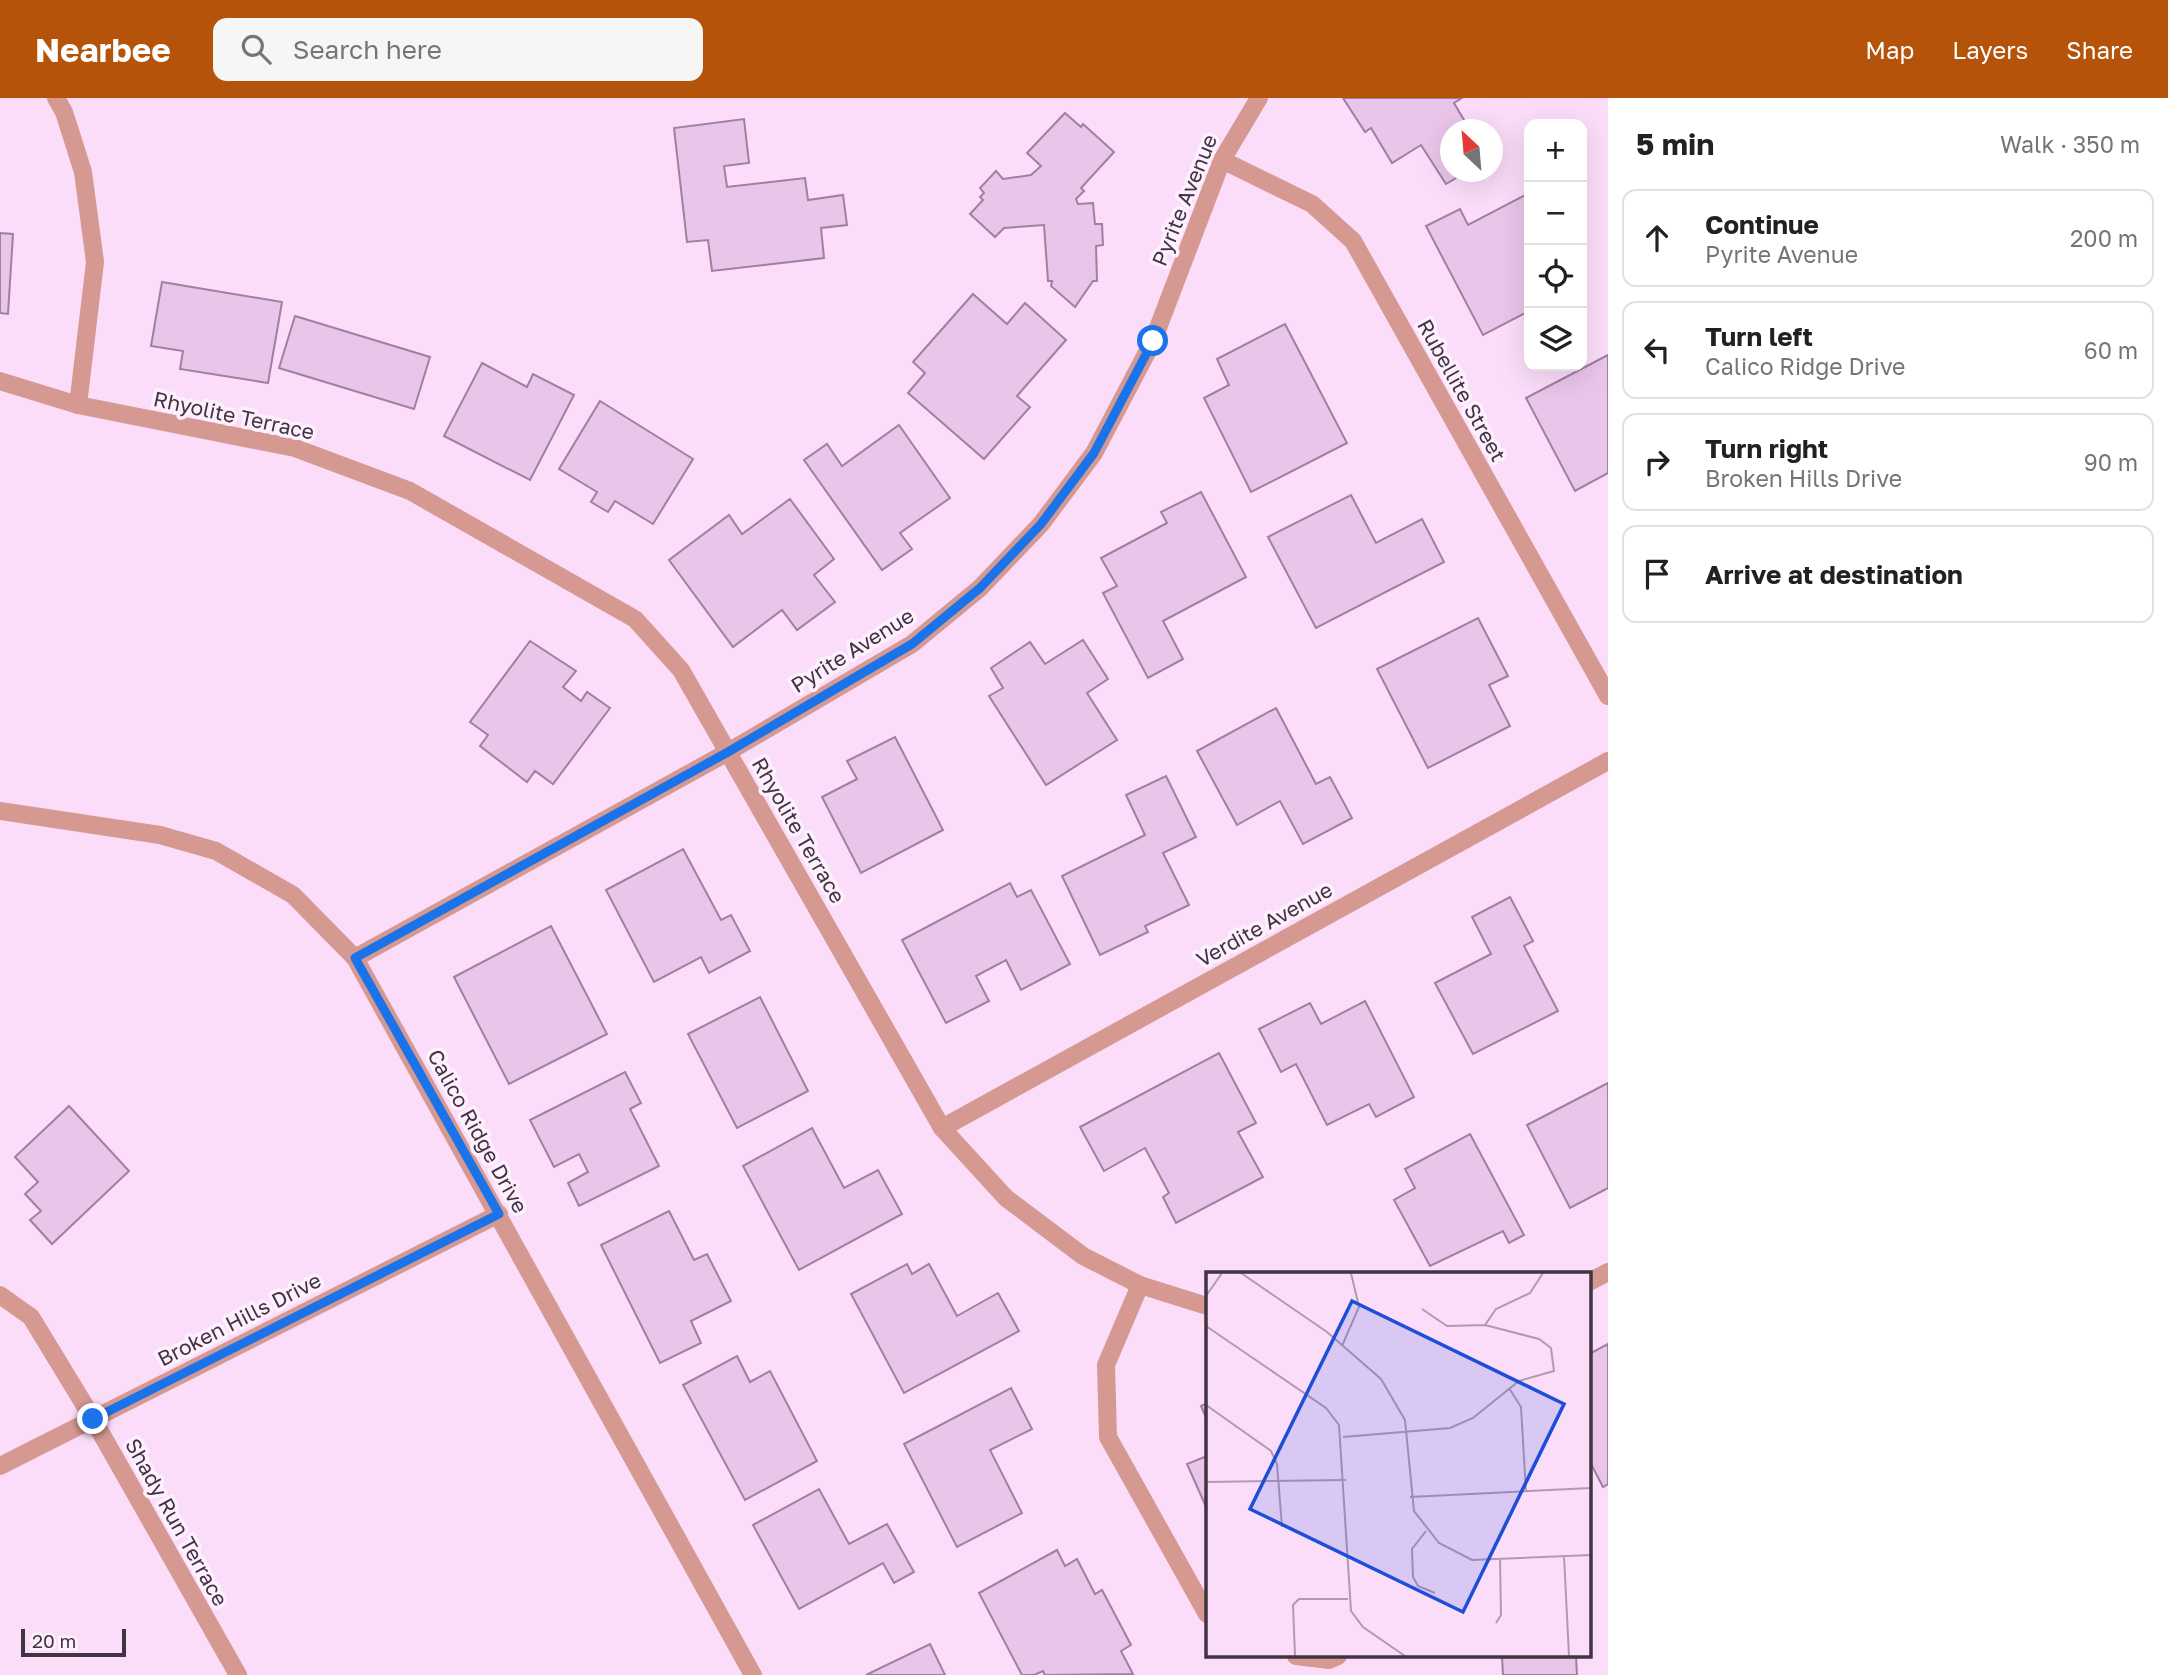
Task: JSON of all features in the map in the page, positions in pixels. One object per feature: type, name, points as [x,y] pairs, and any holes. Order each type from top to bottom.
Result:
[{"type":"street","points":[[56,98],[64,112],[83,172],[94,261],[78,405]]},
{"type":"street","name":"Pyrite Avenue","points":[[355,958],[728,752],[912,644],[980,588],[1041,524],[1094,453],[1153,341],[1222,160],[1259,98]]},
{"type":"street","name":"Rubellite Street","points":[[1222,160],[1312,204],[1353,241],[1608,696]]},
{"type":"street","name":"Rhyolite Terrace","points":[[0,381],[78,405],[295,448],[410,491],[635,619],[681,670],[942,1128],[1006,1198],[1083,1255],[1140,1285],[1206,1306]]},
{"type":"street","name":"Verdite Avenue","points":[[942,1128],[1608,761]]},
{"type":"street","name":"Calico Ridge Drive","points":[[0,811],[160,835],[216,851],[293,895],[355,958],[753,1675]]},
{"type":"street","name":"Broken Hills Drive","points":[[0,1466],[499,1214]]},
{"type":"street","points":[[1590,1281],[1608,1272]]},
{"type":"street","points":[[1140,1285],[1106,1366],[1108,1437],[1206,1612]]},
{"type":"street","name":"Shady Run Terrace","points":[[0,1294],[30,1317],[93,1419],[237,1675]]},
{"type":"street","points":[[1312,1658],[1334,1658]]},
{"type":"building","points":[[1343,98],[1462,98],[1454,103],[1463,119],[1440,119],[1440,175],[1421,145],[1392,163],[1371,128],[1365,132]]},
{"type":"building","points":[[1065,113],[1081,127],[1083,124],[1114,152],[1081,188],[1084,191],[1076,199],[1078,204],[1093,203],[1095,224],[1102,224],[1103,245],[1096,246],[1097,281],[1093,281],[1075,307],[1051,286],[1052,281],[1048,281],[1044,225],[1004,228],[995,237],[970,214],[983,200],[980,197],[984,193],[980,188],[996,171],[1003,179],[1031,175],[1041,166],[1027,153]]},
{"type":"building","points":[[744,119],[749,163],[724,166],[727,187],[805,178],[808,200],[843,195],[847,225],[821,228],[824,258],[712,271],[708,240],[687,242],[674,128]]},
{"type":"building","points":[[1524,196],[1524,314],[1483,335],[1426,226],[1460,209],[1468,225]]},
{"type":"building","points":[[0,233],[13,234],[8,314],[0,313]]},
{"type":"building","points":[[162,282],[282,302],[268,383],[180,369],[183,351],[151,346]]},
{"type":"building","points":[[973,294],[1007,324],[1025,303],[1066,340],[1017,396],[1030,407],[984,459],[908,393],[925,373],[913,362]]},
{"type":"building","points":[[295,316],[430,357],[414,409],[279,368]]},
{"type":"building","points":[[1285,324],[1347,443],[1251,492],[1204,398],[1229,385],[1217,359]]},
{"type":"building","points":[[1608,355],[1608,473],[1575,491],[1526,398],[1577,371],[1587,371],[1587,366]]},
{"type":"building","points":[[482,363],[527,387],[533,374],[574,395],[530,480],[444,436]]},
{"type":"building","points":[[600,401],[693,459],[653,524],[615,501],[608,512],[591,502],[597,492],[559,469]]},
{"type":"building","points":[[899,425],[950,498],[900,533],[912,549],[882,570],[804,460],[827,444],[842,466]]},
{"type":"building","points":[[1201,492],[1246,577],[1163,621],[1183,659],[1148,678],[1103,593],[1117,586],[1101,558],[1167,523],[1161,512]]},
{"type":"building","points":[[1351,495],[1376,543],[1422,519],[1444,562],[1316,628],[1268,537]]},
{"type":"building","points":[[790,499],[834,559],[814,575],[835,602],[797,630],[782,610],[733,647],[669,560],[729,515],[742,534]]},
{"type":"building","points":[[1478,618],[1508,676],[1489,685],[1510,726],[1428,768],[1377,669]]},
{"type":"building","points":[[1083,640],[1108,679],[1087,693],[1117,740],[1046,785],[989,696],[1003,688],[991,668],[1030,642],[1045,664]]},
{"type":"building","points":[[530,641],[576,671],[563,687],[581,701],[587,692],[610,708],[553,784],[535,771],[527,782],[480,746],[488,735],[470,722]]},
{"type":"building","points":[[1276,708],[1316,784],[1330,777],[1352,818],[1303,844],[1280,801],[1237,825],[1197,751]]},
{"type":"building","points":[[895,737],[943,830],[861,873],[822,797],[857,779],[847,761]]},
{"type":"building","points":[[1166,776],[1196,837],[1163,853],[1189,905],[1145,926],[1148,932],[1100,955],[1062,876],[1145,835],[1126,795]]},
{"type":"building","points":[[683,849],[721,920],[731,915],[750,951],[709,973],[701,957],[654,982],[606,890]]},
{"type":"building","points":[[1010,883],[1017,897],[1031,890],[1070,964],[1021,990],[1006,960],[976,976],[989,1001],[946,1023],[902,940]]},
{"type":"building","points":[[1510,897],[1533,941],[1524,946],[1558,1011],[1473,1054],[1435,983],[1491,954],[1472,917]]},
{"type":"building","points":[[551,926],[607,1034],[509,1084],[454,977]]},
{"type":"building","points":[[760,997],[808,1091],[737,1128],[688,1034]]},
{"type":"building","points":[[1365,1001],[1414,1097],[1376,1117],[1369,1104],[1327,1125],[1296,1064],[1281,1072],[1259,1029],[1310,1003],[1321,1024]]},
{"type":"building","points":[[1219,1053],[1256,1123],[1238,1132],[1263,1177],[1176,1223],[1163,1197],[1169,1193],[1145,1148],[1104,1171],[1080,1127]]},
{"type":"building","points":[[625,1072],[641,1103],[630,1109],[659,1166],[579,1206],[568,1183],[588,1172],[579,1154],[554,1167],[530,1120]]},
{"type":"building","points":[[1608,1083],[1608,1188],[1570,1208],[1527,1125]]},
{"type":"building","points":[[69,1106],[129,1171],[52,1244],[30,1220],[41,1211],[25,1194],[38,1182],[15,1157]]},
{"type":"building","points":[[812,1128],[844,1188],[878,1170],[902,1214],[799,1270],[743,1166]]},
{"type":"building","points":[[1470,1134],[1524,1235],[1509,1243],[1503,1231],[1430,1266],[1394,1200],[1415,1188],[1405,1169]]},
{"type":"building","points":[[669,1211],[694,1260],[707,1254],[731,1301],[691,1321],[701,1343],[660,1363],[601,1245]]},
{"type":"building","points":[[907,1264],[912,1274],[929,1264],[957,1316],[998,1293],[1019,1331],[904,1393],[851,1294]]},
{"type":"building","points":[[1608,1344],[1608,1484],[1603,1487],[1590,1462],[1590,1353]]},
{"type":"building","points":[[737,1356],[750,1382],[770,1371],[817,1461],[745,1500],[683,1385]]},
{"type":"building","points":[[1011,1388],[1032,1429],[990,1450],[1022,1513],[957,1547],[904,1444]]},
{"type":"building","points":[[1206,1404],[1206,1418],[1201,1406]]},
{"type":"building","points":[[1206,1456],[1206,1507],[1187,1464]]},
{"type":"building","points":[[819,1489],[849,1544],[887,1524],[914,1572],[894,1583],[883,1563],[799,1609],[753,1525]]},
{"type":"building","points":[[1057,1550],[1065,1566],[1077,1559],[1095,1594],[1102,1590],[1131,1645],[1121,1651],[1133,1674],[1045,1675],[1043,1671],[1034,1675],[1022,1675],[979,1593]]},
{"type":"building","points":[[930,1644],[945,1675],[866,1675]]},
{"type":"building","points":[[1502,1658],[1576,1658],[1577,1675],[1503,1675]]},
{"type":"route","points":[[93,1419],[499,1214],[355,958],[728,752],[912,644],[980,588],[1041,524],[1094,453],[1153,341]]}]
